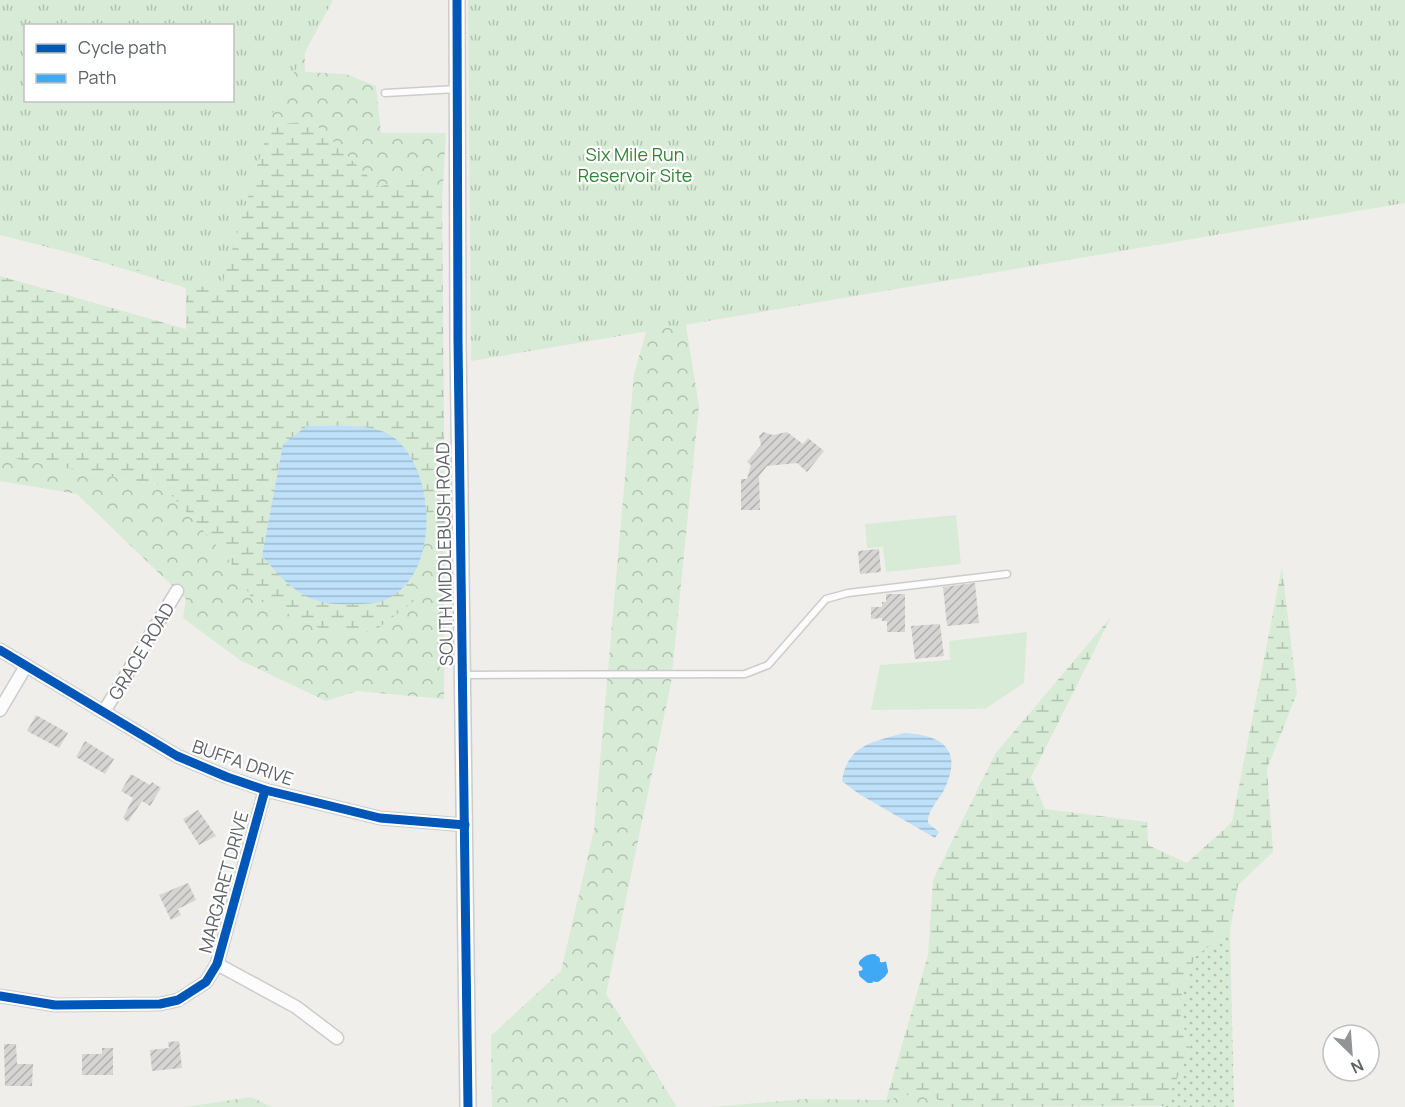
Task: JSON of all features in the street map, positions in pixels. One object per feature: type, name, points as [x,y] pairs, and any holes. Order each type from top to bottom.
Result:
[{"type":"street","name":"SOUTH MIDDLEBUSH ROAD","points":[[457,0],[468,1107]]},
{"type":"street","name":"GRACE ROAD","points":[[105,711],[177,591]]},
{"type":"street","name":"BUFFA DRIVE","points":[[0,650],[177,756],[265,790],[380,818],[465,825]]},
{"type":"street","points":[[0,710],[26,666]]},
{"type":"street","name":"MARGARET DRIVE","points":[[0,996],[55,1005],[160,1004],[178,1000],[206,982],[217,964],[265,790]]},
{"type":"street","points":[[217,964],[296,1007],[337,1038]]},
{"type":"lane","points":[[385,93],[457,89]]},
{"type":"lane","points":[[462,675],[745,674],[768,664],[826,599],[848,593],[1007,574]]},
{"type":"green space","points":[[0,0],[333,0],[274,110],[220,291],[0,235]]},
{"type":"green space","name":"Six Mile Run Reservoir Site","points":[[468,0],[1405,0],[1405,203],[471,361]]},
{"type":"green space","points":[[304,12],[305,72],[346,74],[376,86],[381,133],[446,133],[442,202],[419,172],[379,187],[312,121],[235,129],[234,26]]},
{"type":"green space","points":[[26,102],[40,102],[235,129],[312,121],[379,187],[419,172],[442,202],[445,541],[426,523],[426,502],[283,444],[262,556],[398,592],[410,580],[422,595],[373,632],[326,631],[251,597],[228,558],[163,486],[0,456],[0,276],[186,329],[186,288],[0,231]]},
{"type":"green space","points":[[678,277],[699,406],[671,683],[606,994],[677,1107],[492,1107],[491,1036],[561,971],[594,830],[634,374],[661,280]]},
{"type":"green space","points":[[0,456],[163,486],[228,558],[251,597],[422,595],[410,580],[421,553],[426,523],[445,541],[444,699],[357,691],[326,701],[240,660],[183,618],[186,599],[77,494],[0,481]]},
{"type":"green space","points":[[956,515],[961,564],[886,572],[883,547],[867,548],[865,524]]},
{"type":"green space","points":[[1282,567],[1297,693],[1267,769],[1273,852],[1238,885],[1230,930],[1195,957],[1178,1005],[1190,1051],[1164,1106],[953,1107],[922,1092],[886,1100],[928,955],[933,880],[995,754],[1111,617],[1031,777],[1045,809],[1147,822],[1148,845],[1187,863],[1232,822]]},
{"type":"green space","points":[[1027,632],[1024,683],[985,709],[871,710],[880,665],[950,660],[949,641]]},
{"type":"green space","points":[[1230,930],[1234,1107],[1162,1107],[1190,1051],[1178,1005],[1195,957]]},
{"type":"green space","points":[[922,1092],[953,1107],[711,1107],[805,1099],[886,1100]]},
{"type":"green space","points":[[251,1097],[272,1107],[185,1107]]},
{"type":"water","points":[[307,426],[352,426],[385,432],[408,452],[418,473],[425,497],[424,547],[416,569],[403,588],[385,600],[370,604],[338,604],[312,599],[291,586],[262,556],[283,444]]},
{"type":"water","points":[[904,733],[917,734],[939,741],[950,754],[952,764],[950,776],[928,819],[928,823],[939,832],[935,838],[859,794],[842,781],[849,760],[856,752],[872,743]]},
{"type":"building","points":[[763,432],[773,435],[787,432],[803,444],[808,438],[824,451],[807,472],[797,463],[767,466],[759,476],[760,510],[741,510],[741,479],[747,479],[751,465],[747,462],[761,445],[759,436]]},
{"type":"building","points":[[879,549],[881,572],[860,574],[858,551]]},
{"type":"building","points":[[975,583],[979,623],[947,626],[943,587]]},
{"type":"building","points":[[886,594],[905,594],[905,632],[887,632],[887,621],[882,621],[882,618],[871,619],[871,607],[882,607],[882,602],[886,602]]},
{"type":"building","points":[[940,624],[944,656],[915,659],[911,626]]},
{"type":"building","points":[[36,715],[68,733],[59,748],[27,731]]},
{"type":"building","points":[[85,741],[114,759],[105,774],[76,757]]},
{"type":"building","points":[[131,774],[150,785],[152,782],[161,788],[150,806],[142,801],[128,822],[123,818],[133,798],[121,791]]},
{"type":"building","points":[[198,810],[216,836],[199,845],[183,819]]},
{"type":"building","points":[[188,883],[196,900],[178,909],[181,915],[171,920],[159,895]]},
{"type":"building","points":[[179,1041],[182,1068],[152,1071],[150,1050],[169,1048],[168,1042]]},
{"type":"building","points":[[4,1044],[16,1044],[17,1064],[33,1064],[32,1086],[5,1086]]},
{"type":"building","points":[[102,1048],[113,1048],[113,1075],[82,1075],[82,1054],[102,1054]]},
{"type":"marked path","points":[[874,969],[872,968],[879,970],[878,965],[875,964],[877,969],[874,965],[869,966],[874,963],[869,964],[867,969],[869,974],[869,968],[872,973],[876,972],[872,975],[879,973],[870,976],[866,967],[868,964],[874,962],[881,970],[878,961],[884,971],[882,962],[872,958],[863,963],[876,960],[865,966],[869,977],[862,966],[863,974],[869,979],[876,979],[882,974],[877,978],[870,977],[876,977],[881,972],[884,974]]},
{"type":"cycle path","points":[[457,0],[458,340],[468,1107]]},
{"type":"cycle path","points":[[0,650],[177,756],[227,777],[265,790],[380,818],[465,825]]},
{"type":"cycle path","points":[[0,996],[55,1005],[160,1004],[178,1000],[206,982],[217,964],[265,790]]}]
